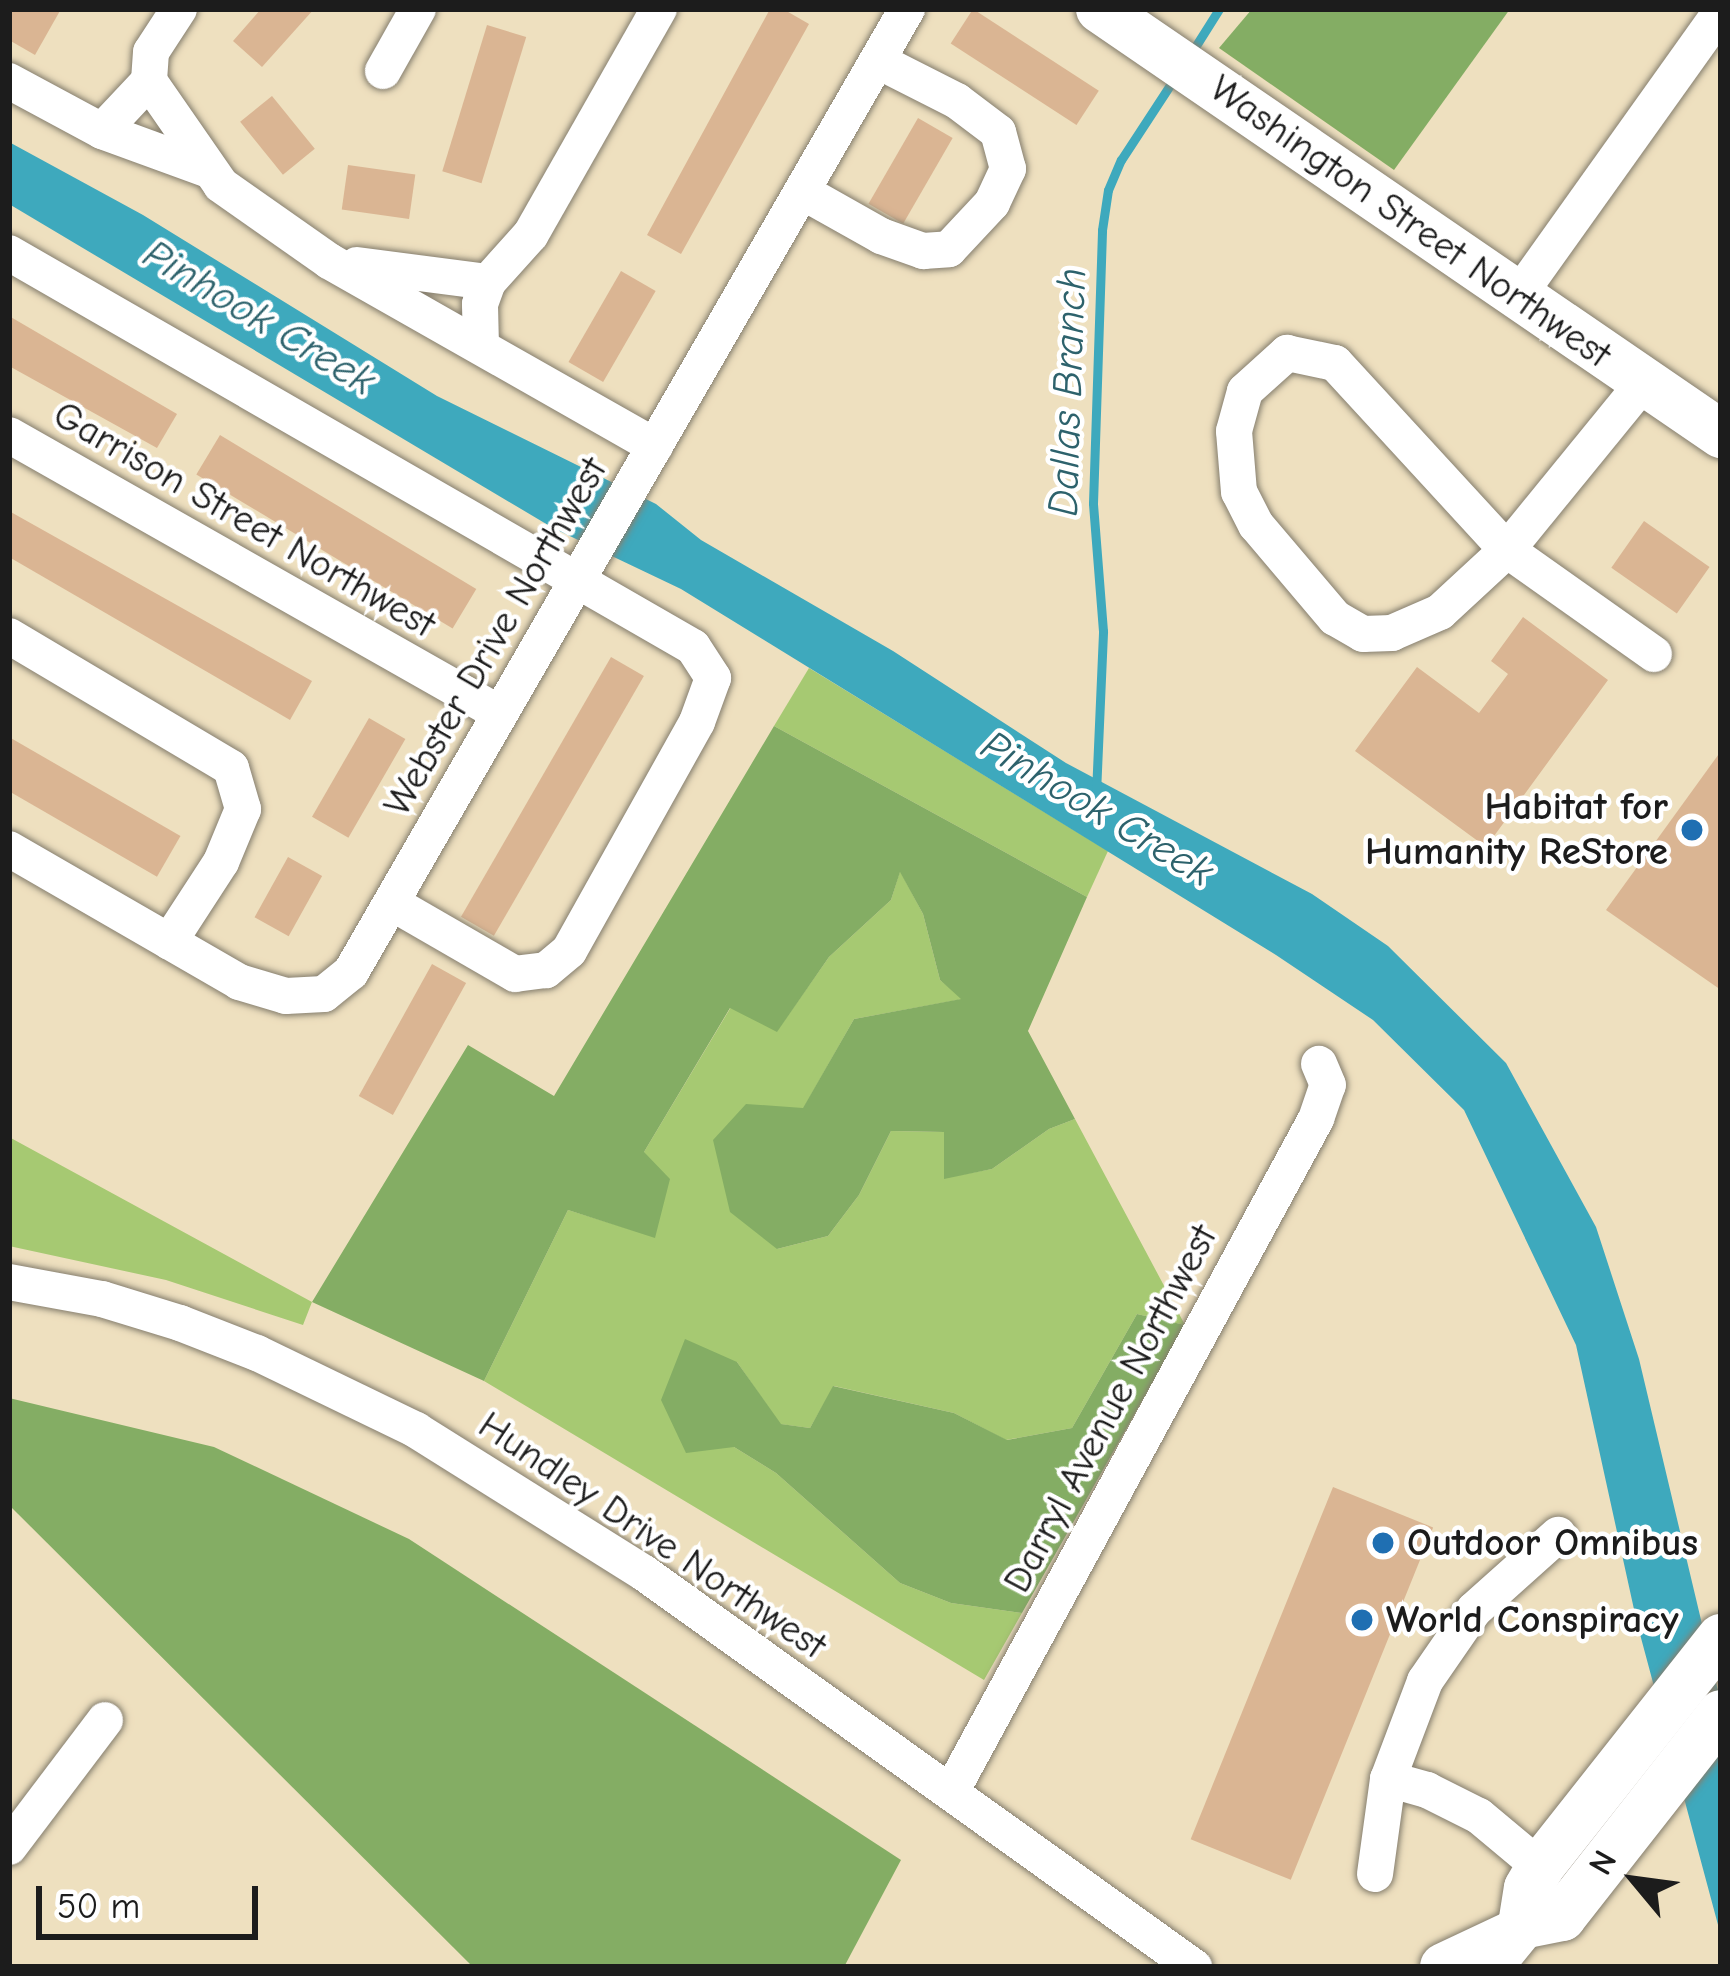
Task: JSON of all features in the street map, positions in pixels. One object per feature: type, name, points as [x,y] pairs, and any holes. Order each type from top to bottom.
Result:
[{"type":"main road","name":"Washington Street Northwest","points":[[1100,9],[1643,383],[1719,428]]},
{"type":"main road","points":[[1510,1948],[1528,1888],[1540,1867],[1721,1638]]},
{"type":"main road","points":[[1444,1967],[1510,1948],[1562,1917],[1721,1714]]},
{"type":"street","points":[[179,9],[151,52],[149,81],[206,169]]},
{"type":"street","points":[[383,71],[418,9]]},
{"type":"street","points":[[481,346],[480,304],[488,282],[531,234],[658,9]]},
{"type":"street","name":"Webster Drive Northwest","points":[[9,849],[238,982],[286,996],[324,994],[351,972],[908,9]]},
{"type":"street","points":[[1518,296],[1721,10]]},
{"type":"street","points":[[803,192],[881,236],[923,251],[949,249],[992,203],[1009,169],[998,132],[957,100],[878,62]]},
{"type":"street","points":[[9,81],[102,131],[206,169],[329,261],[481,346],[650,454]]},
{"type":"street","points":[[102,131],[149,81]]},
{"type":"street","points":[[9,253],[693,647],[713,678],[697,722],[569,951],[546,970],[514,974],[392,903]]},
{"type":"street","points":[[329,261],[488,282]]},
{"type":"street","points":[[1643,383],[1507,550],[1441,612],[1392,633],[1363,634],[1335,618],[1256,525],[1239,492],[1234,431],[1245,391],[1287,353],[1335,363],[1507,550],[1654,654]]},
{"type":"street","name":"Garrison Street Northwest","points":[[9,435],[500,713]]},
{"type":"street","points":[[9,636],[231,768],[243,808],[221,862],[169,941]]},
{"type":"street","name":"Darryl Avenue Northwest","points":[[951,1792],[1316,1119],[1328,1085],[1318,1064]]},
{"type":"street","name":"Hundley Drive Northwest","points":[[9,1282],[102,1299],[180,1322],[257,1353],[416,1430],[644,1573],[1194,1967]]},
{"type":"street","points":[[1375,1874],[1388,1779],[1426,1681],[1474,1610],[1558,1535]]},
{"type":"street","points":[[9,1847],[105,1720]]},
{"type":"street","points":[[1388,1779],[1427,1790],[1479,1816],[1540,1867]]},
{"type":"green space","points":[[1252,9],[1510,9],[1394,170],[1219,48]]},
{"type":"green space","points":[[809,668],[1108,851],[1087,897],[774,726]]},
{"type":"green space","points":[[774,726],[1087,897],[1028,1031],[1075,1119],[1049,1129],[992,1169],[944,1179],[944,1132],[891,1131],[859,1195],[828,1236],[777,1249],[730,1212],[713,1140],[746,1104],[803,1108],[854,1019],[961,999],[940,980],[923,914],[900,872],[891,900],[829,957],[777,1032],[730,1008],[644,1152],[670,1179],[655,1238],[568,1210],[484,1381],[312,1302],[468,1045],[554,1096]]},
{"type":"green space","points":[[900,871],[923,914],[940,980],[963,999],[854,1019],[803,1109],[777,1249],[828,1236],[859,1195],[891,1131],[944,1132],[944,1178],[992,1169],[1049,1129],[1075,1119],[1185,1325],[1137,1314],[1072,1428],[1006,1440],[954,1413],[834,1386],[810,1428],[780,1424],[737,1362],[734,1447],[776,1473],[900,1583],[951,1603],[1022,1613],[984,1680],[484,1381],[568,1210],[655,1237],[644,1152],[731,1007],[777,1031],[829,957],[891,900]]},
{"type":"green space","points":[[9,1137],[312,1302],[303,1325],[166,1280],[9,1246]]},
{"type":"green space","points":[[1137,1314],[1185,1325],[1022,1613],[951,1603],[900,1583],[776,1473],[734,1447],[686,1453],[661,1400],[685,1339],[737,1362],[781,1424],[810,1428],[833,1386],[954,1413],[1007,1440],[1072,1428]]},
{"type":"green space","points":[[9,1398],[214,1447],[409,1539],[901,1860],[844,1967],[473,1967],[9,1505]]},
{"type":"water","name":"Pinhook Creek","points":[[9,142],[143,215],[437,396],[656,504],[701,540],[893,651],[1066,763],[1312,894],[1388,946],[1506,1063],[1596,1227],[1639,1359],[1721,1704],[1721,1936],[1637,1623],[1576,1345],[1464,1110],[1373,1020],[1276,955],[681,589],[553,528],[9,204]]},
{"type":"building","points":[[9,9],[61,9],[35,55],[9,40]]},
{"type":"building","points":[[261,9],[314,9],[262,67],[233,41]]},
{"type":"building","points":[[770,9],[783,9],[809,24],[681,254],[647,235]]},
{"type":"building","points":[[973,9],[1099,91],[1076,125],[951,43]]},
{"type":"building","points":[[487,25],[526,37],[481,183],[442,171]]},
{"type":"building","points":[[272,96],[315,149],[283,175],[240,122]]},
{"type":"building","points":[[918,118],[953,138],[903,224],[868,204]]},
{"type":"building","points":[[348,165],[415,174],[409,219],[342,210]]},
{"type":"building","points":[[621,271],[656,291],[603,382],[568,362]]},
{"type":"building","points":[[9,316],[177,414],[157,448],[9,366]]},
{"type":"building","points":[[220,435],[476,589],[453,628],[196,474]]},
{"type":"building","points":[[9,511],[312,681],[290,720],[9,557]]},
{"type":"building","points":[[1644,521],[1710,567],[1677,614],[1611,568]]},
{"type":"building","points":[[1523,617],[1608,680],[1486,847],[1355,751],[1417,667],[1479,713],[1508,674],[1491,661]]},
{"type":"building","points":[[611,657],[644,676],[494,936],[461,917]]},
{"type":"building","points":[[369,718],[405,739],[348,838],[312,817]]},
{"type":"building","points":[[9,737],[180,836],[157,877],[9,791]]},
{"type":"building","name":"Habitat for Humanity ReStore","points":[[1721,751],[1721,990],[1606,910]]},
{"type":"building","points":[[288,857],[322,876],[289,936],[255,917]]},
{"type":"building","points":[[432,964],[466,983],[393,1115],[359,1096]]},
{"type":"building","points":[[1333,1487],[1433,1527],[1291,1880],[1191,1839]]},
{"type":"waterway","name":"Dallas Branch","points":[[1190,55],[1219,9]]},
{"type":"waterway","name":"Dallas Branch","points":[[1096,793],[1103,631],[1093,503],[1102,230],[1108,190],[1121,160],[1174,79]]},
{"type":"place","name":"Habitat for Humanity ReStore","points":[[1692,830]]},
{"type":"place","name":"Outdoor Omnibus","points":[[1383,1543]]},
{"type":"place","name":"World Conspiracy","points":[[1362,1620]]}]
